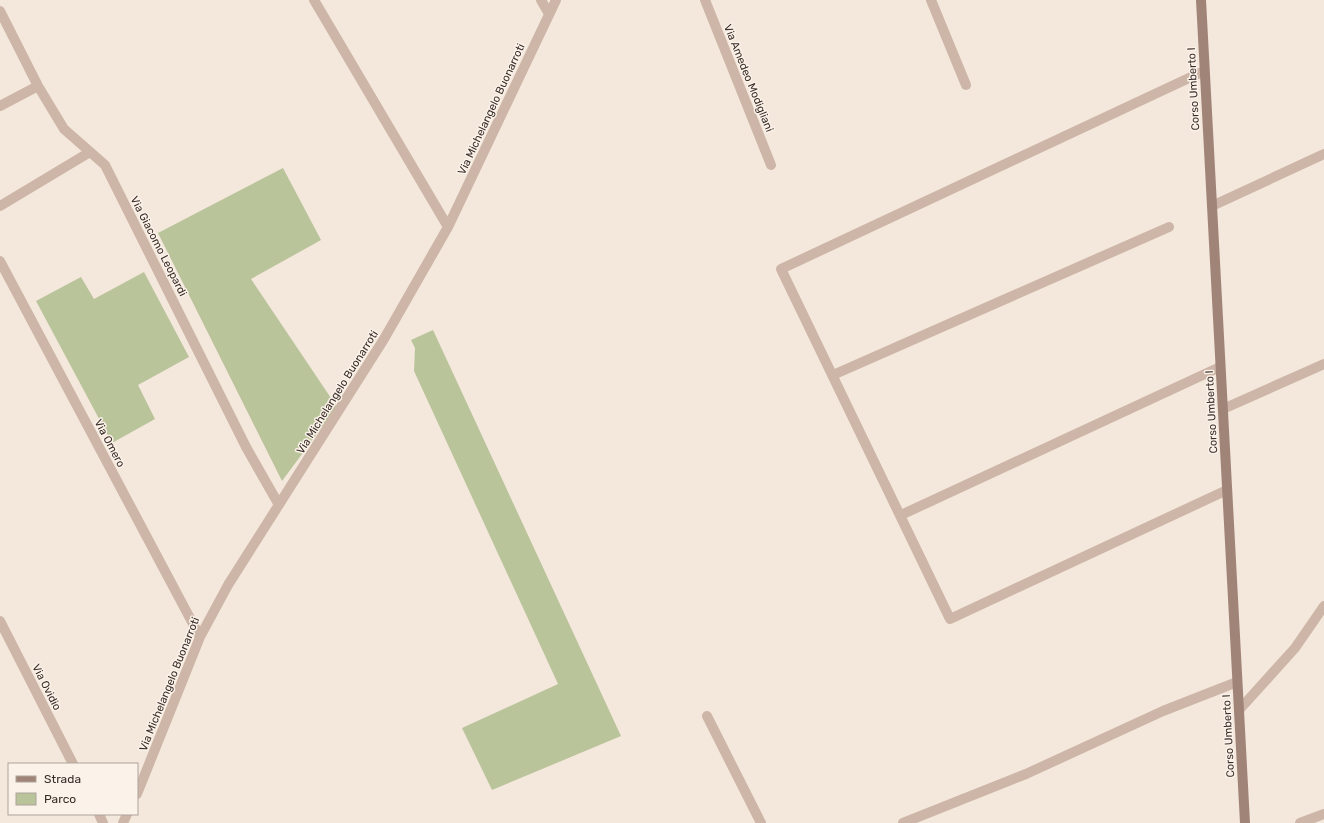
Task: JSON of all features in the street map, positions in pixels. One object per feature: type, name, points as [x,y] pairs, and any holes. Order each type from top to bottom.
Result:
[{"type":"street","points":[[314,0],[448,227]]},
{"type":"street","points":[[541,0],[549,14]]},
{"type":"street","name":"Via Michelangelo Buonarroti","points":[[138,792],[200,637],[228,585],[384,339],[448,227],[556,0]]},
{"type":"street","name":"Via Amedeo Modigliani","points":[[706,0],[771,166]]},
{"type":"street","points":[[931,0],[966,85]]},
{"type":"street","name":"Corso Umberto I","points":[[1202,1],[1204,71],[1245,823]]},
{"type":"street","name":"Via Giacomo Leopardi","points":[[0,12],[38,86],[64,129],[105,165],[246,447],[279,504]]},
{"type":"street","points":[[1204,71],[781,268],[950,619],[1227,490]]},
{"type":"street","points":[[0,106],[38,86]]},
{"type":"street","points":[[0,206],[90,152]]},
{"type":"street","points":[[1212,206],[1324,154]]},
{"type":"street","points":[[833,375],[1169,227]]},
{"type":"street","name":"Via Omero","points":[[0,261],[200,637]]},
{"type":"street","points":[[1223,409],[1324,364]]},
{"type":"street","points":[[900,515],[1220,368]]},
{"type":"street","points":[[1238,710],[1294,648],[1324,606]]},
{"type":"street","name":"Via Ovidio","points":[[0,621],[72,763]]},
{"type":"street","points":[[903,823],[1026,774],[1163,711],[1237,682]]},
{"type":"street","points":[[707,716],[761,823]]},
{"type":"street","points":[[1300,823],[1324,814]]},
{"type":"green space","points":[[283,168],[321,240],[251,279],[337,407],[282,481],[158,233]]},
{"type":"green space","points":[[144,272],[189,357],[138,385],[155,419],[112,443],[36,301],[81,277],[94,299]]},
{"type":"green space","points":[[433,330],[621,736],[492,790],[462,728],[558,684],[414,371],[415,348],[411,340]]}]
